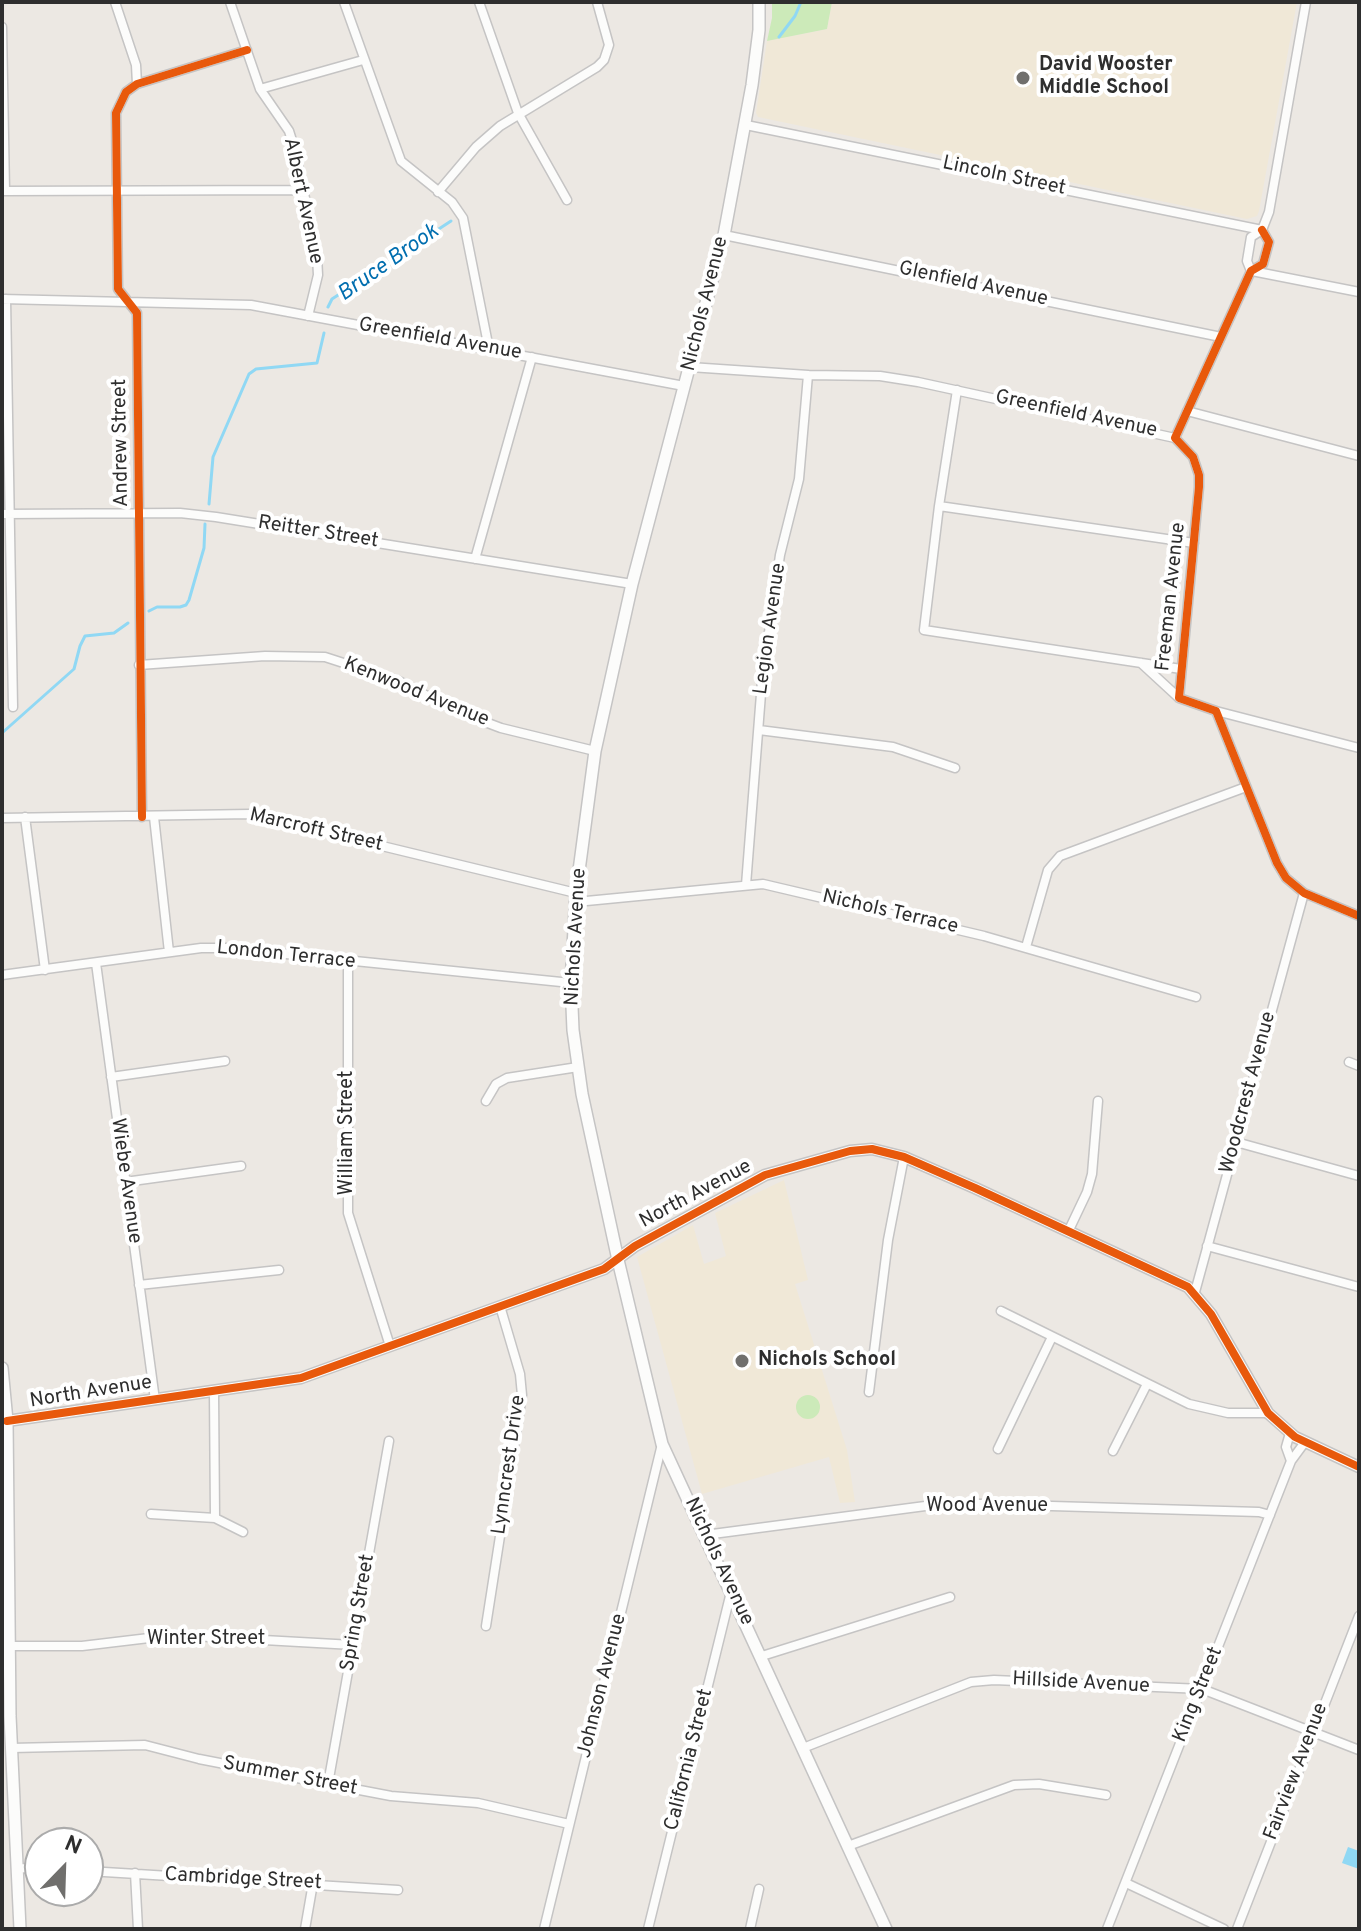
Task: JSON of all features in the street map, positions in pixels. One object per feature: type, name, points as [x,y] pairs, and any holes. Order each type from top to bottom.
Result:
[{"type":"main road","name":"Nichols Avenue","points":[[759,2],[759,30],[746,125],[724,235],[632,584],[595,751],[576,898],[571,983],[578,1067],[618,1260],[662,1444],[886,1929]]},
{"type":"main road","points":[[2,1368],[7,1421],[5,1543],[11,1646],[6,1716],[11,1748],[20,1929]]},
{"type":"street","points":[[115,2],[136,65],[137,84],[247,50]]},
{"type":"street","name":"Albert Avenue","points":[[230,2],[260,89],[289,131],[304,190],[318,275],[308,316]]},
{"type":"street","points":[[344,2],[401,161],[456,206],[465,226],[489,349]]},
{"type":"street","points":[[479,2],[518,113],[567,200]]},
{"type":"street","points":[[438,192],[476,147],[518,113],[604,60],[609,45],[597,2]]},
{"type":"street","points":[[1251,271],[1247,261],[1251,237],[1262,230],[1269,212],[1306,2]]},
{"type":"street","points":[[2,27],[3,191],[304,190]]},
{"type":"street","points":[[260,89],[363,60]]},
{"type":"street","name":"Andrew Street","points":[[137,84],[126,92],[116,113],[118,289],[137,313],[142,817]]},
{"type":"street","name":"Lincoln Street","points":[[746,125],[1262,230]]},
{"type":"street","points":[[1175,438],[1251,271],[1263,264],[1269,242],[1262,230]]},
{"type":"street","name":"Glenfield Avenue","points":[[724,235],[1221,337]]},
{"type":"street","points":[[1251,271],[1359,292]]},
{"type":"street","points":[[4,299],[13,707]]},
{"type":"street","name":"Greenfield Avenue","points":[[4,299],[251,305],[684,386]]},
{"type":"street","points":[[475,559],[532,357]]},
{"type":"street","name":"Greenfield Avenue","points":[[690,367],[808,375],[880,376],[1175,438]]},
{"type":"street","name":"Legion Avenue","points":[[746,885],[762,681],[780,555],[799,479],[808,375]]},
{"type":"street","points":[[957,390],[924,630],[1181,669]]},
{"type":"street","points":[[1187,411],[1359,456]]},
{"type":"street","name":"Freeman Avenue","points":[[1175,438],[1193,457],[1199,475],[1179,698],[1216,711],[1359,748]]},
{"type":"street","points":[[939,506],[1194,543]]},
{"type":"street","name":"Reitter Street","points":[[7,514],[216,517],[632,584]]},
{"type":"street","name":"Kenwood Avenue","points":[[139,665],[265,656],[325,657],[399,681],[456,711],[501,728],[595,751]]},
{"type":"street","points":[[1140,663],[1179,698]]},
{"type":"street","points":[[1216,711],[1288,881],[1304,893],[1359,916]]},
{"type":"street","points":[[759,730],[893,747],[955,768]]},
{"type":"street","points":[[1026,947],[1048,870],[1060,856],[1246,787]]},
{"type":"street","name":"Marcroft Street","points":[[2,818],[250,814],[576,898]]},
{"type":"street","points":[[25,817],[45,970]]},
{"type":"street","points":[[154,817],[169,952]]},
{"type":"street","name":"Nichols Terrace","points":[[576,898],[746,885],[774,886],[1026,947],[1196,997]]},
{"type":"street","name":"Woodcrest Avenue","points":[[1195,1292],[1304,893]]},
{"type":"street","name":"London Terrace","points":[[2,975],[201,948],[227,948],[571,983]]},
{"type":"street","name":"William Street","points":[[348,962],[348,1213],[390,1346]]},
{"type":"street","name":"Wiebe Avenue","points":[[96,963],[155,1400]]},
{"type":"street","points":[[111,1077],[225,1061]]},
{"type":"street","points":[[1349,1062],[1359,1066]]},
{"type":"street","points":[[486,1101],[496,1084],[507,1078],[578,1067]]},
{"type":"street","points":[[1068,1232],[1092,1174],[1098,1101]]},
{"type":"street","points":[[1236,1142],[1359,1176]]},
{"type":"street","name":"North Avenue","points":[[7,1421],[301,1378],[604,1269],[650,1237],[765,1175],[861,1149],[885,1151],[904,1157],[1195,1292]]},
{"type":"street","points":[[869,1392],[888,1240],[904,1157]]},
{"type":"street","points":[[125,1182],[241,1166]]},
{"type":"street","points":[[1207,1246],[1359,1287]]},
{"type":"street","points":[[139,1285],[279,1270]]},
{"type":"street","points":[[1195,1292],[1268,1413],[1305,1442],[1359,1467]]},
{"type":"street","name":"Lynncrest Drive","points":[[486,1626],[522,1395],[520,1374],[500,1306]]},
{"type":"street","points":[[1001,1311],[1201,1408],[1236,1414],[1268,1413]]},
{"type":"street","points":[[998,1449],[1052,1337]]},
{"type":"street","points":[[1113,1451],[1147,1384]]},
{"type":"street","points":[[214,1392],[215,1518]]},
{"type":"street","name":"King Street","points":[[1290,1433],[1286,1447],[1291,1461]]},
{"type":"street","name":"Spring Street","points":[[328,1784],[389,1441]]},
{"type":"street","name":"King Street","points":[[1107,1929],[1291,1461],[1305,1442]]},
{"type":"street","name":"Johnson Avenue","points":[[544,1929],[662,1444]]},
{"type":"street","name":"Wood Avenue","points":[[705,1535],[948,1503],[1259,1512],[1270,1515]]},
{"type":"street","points":[[151,1514],[215,1518],[243,1532]]},
{"type":"street","name":"California Street","points":[[648,1929],[731,1592]]},
{"type":"street","points":[[762,1656],[950,1597]]},
{"type":"street","name":"Fairview Avenue","points":[[1237,1929],[1359,1616]]},
{"type":"street","name":"Winter Street","points":[[11,1646],[82,1646],[174,1635],[353,1645]]},
{"type":"street","name":"Hillside Avenue","points":[[803,1748],[971,1682],[994,1680],[1202,1689],[1359,1750]]},
{"type":"street","name":"Summer Street","points":[[11,1748],[145,1745],[199,1759],[391,1796],[478,1803],[569,1824]]},
{"type":"street","points":[[848,1846],[1014,1785],[1039,1784],[1106,1795]]},
{"type":"street","points":[[17,1868],[24,1868]]},
{"type":"street","name":"Cambridge Street","points":[[104,1872],[398,1890]]},
{"type":"street","points":[[135,1873],[138,1929]]},
{"type":"street","points":[[305,1929],[313,1883]]},
{"type":"street","points":[[1126,1883],[1224,1929]]},
{"type":"street","points":[[750,1929],[759,1889]]},
{"type":"shaded area","name":"David Wooster Middle School","points":[[832,2],[1297,2],[1257,216],[1247,219],[758,117],[756,113],[767,41],[827,29]]},
{"type":"shaded area","name":"Nichols School","points":[[784,1180],[808,1280],[795,1284],[847,1450],[855,1502],[840,1503],[829,1457],[702,1494],[637,1257],[693,1225],[704,1264],[726,1256],[715,1213]]},
{"type":"green space","points":[[772,2],[832,2],[827,29],[767,41]]},
{"type":"green space","points":[[808,1395],[817,1398],[820,1407],[817,1416],[808,1419],[799,1416],[796,1407],[799,1398]]},
{"type":"water","points":[[1348,1847],[1359,1851],[1359,1869],[1342,1863]]},
{"type":"waterway","name":"Bruce Brook","points":[[779,37],[801,2]]},
{"type":"waterway","name":"Bruce Brook","points":[[328,307],[332,299],[451,221]]},
{"type":"waterway","name":"Bruce Brook","points":[[209,504],[213,457],[249,374],[256,369],[317,363],[324,333]]},
{"type":"waterway","name":"Bruce Brook","points":[[149,611],[157,607],[186,605],[204,548],[205,524]]},
{"type":"waterway","name":"Bruce Brook","points":[[2,733],[74,669],[85,636],[114,633],[128,623]]},
{"type":"cycle path","points":[[142,817],[137,313],[118,289],[116,113],[126,92],[137,84],[247,50]]},
{"type":"cycle path","points":[[1262,230],[1269,242],[1263,264],[1251,271],[1175,438],[1193,457],[1199,475],[1179,698],[1216,711],[1277,863],[1286,878],[1304,893],[1359,916]]},
{"type":"cycle path","points":[[7,1421],[301,1378],[604,1269],[635,1246],[765,1175],[850,1151],[872,1149],[904,1157],[975,1188],[1188,1287],[1211,1314],[1268,1413],[1295,1437],[1359,1467]]},
{"type":"place","name":"David Wooster Middle School","points":[[1023,78]]},
{"type":"place","name":"Nichols School","points":[[742,1361]]}]
